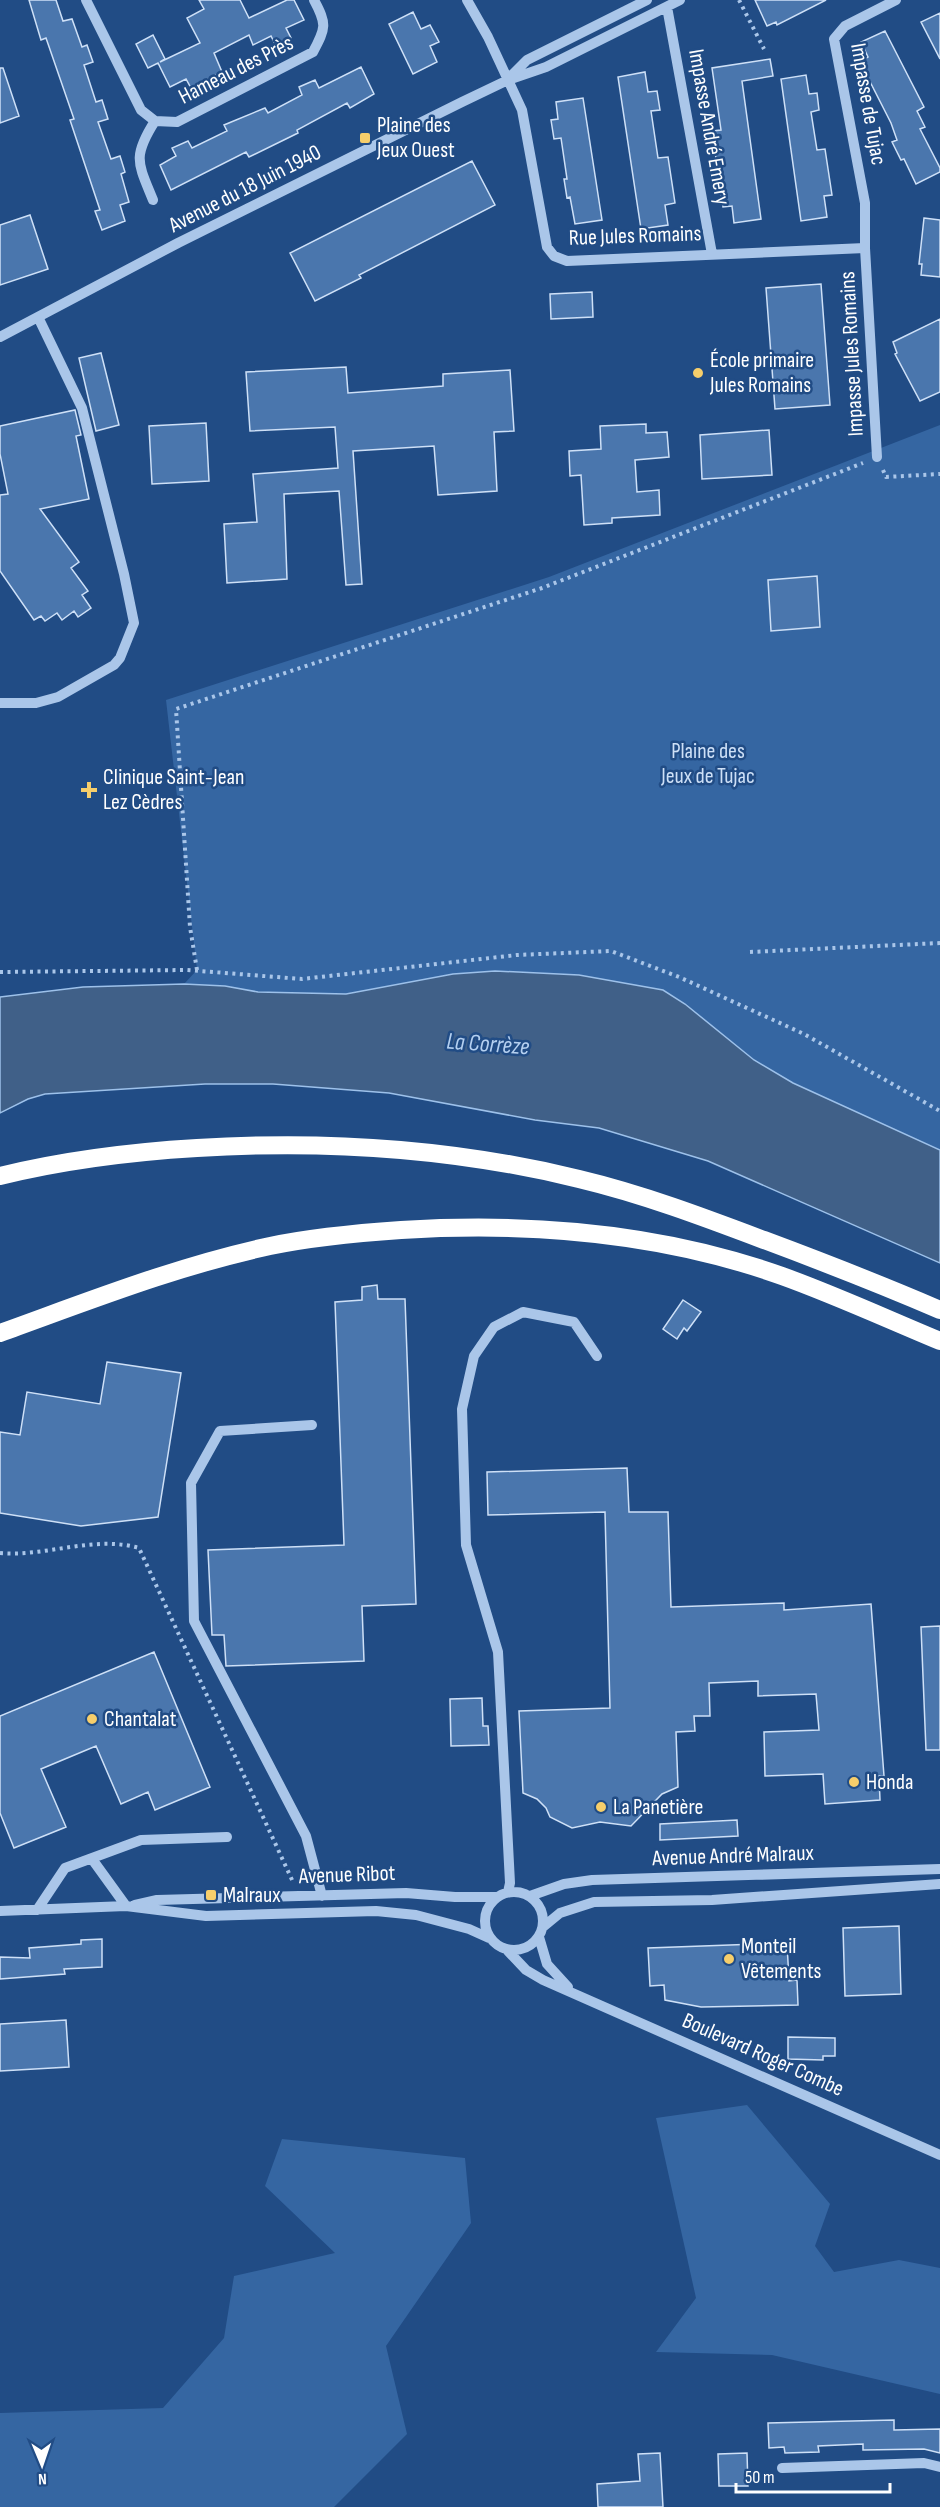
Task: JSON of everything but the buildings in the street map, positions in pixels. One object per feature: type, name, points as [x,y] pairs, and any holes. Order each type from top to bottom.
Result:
[{"type":"highway","points":[[0,1176],[100,1156],[252,1145],[345,1144],[430,1151],[528,1168],[625,1192],[719,1223],[940,1310]]},
{"type":"highway","points":[[0,1333],[152,1278],[270,1246],[354,1233],[451,1227],[562,1229],[626,1237],[693,1251],[781,1276],[940,1341]]},
{"type":"street","name":"Hameau des Près","points":[[86,0],[141,110],[155,121],[177,122],[314,52],[323,35],[324,18],[315,0]]},
{"type":"street","name":"Rue Jules Romains","points":[[467,0],[522,110],[547,247],[554,256],[567,261],[865,248]]},
{"type":"street","name":"Avenue du 18 Juin 1940","points":[[508,80],[527,60],[647,0]]},
{"type":"street","name":"Avenue du 18 Juin 1940","points":[[0,337],[178,243],[508,80],[546,67],[680,0]]},
{"type":"street","name":"Impasse de Tujac","points":[[865,248],[866,203],[834,39],[845,26],[896,0]]},
{"type":"street","name":"Impasse André Emery","points":[[667,7],[712,254]]},
{"type":"street","name":"Hameau des Près","points":[[153,200],[138,164],[143,140],[155,121]]},
{"type":"street","name":"Impasse Jules Romains","points":[[865,248],[877,457]]},
{"type":"street","points":[[3,702],[36,703],[58,697],[114,665],[120,658],[134,623],[82,408],[38,317]]},
{"type":"street","points":[[502,1894],[519,1892],[530,1896],[538,1904],[543,1915],[541,1932],[531,1946],[508,1951],[489,1938],[485,1927],[485,1916],[489,1905],[502,1894],[510,1876],[498,1652],[466,1545],[462,1409],[474,1356],[494,1327],[523,1312],[574,1322],[597,1356]]},
{"type":"street","points":[[312,1425],[220,1431],[192,1483],[194,1621],[306,1836],[322,1896]]},
{"type":"street","points":[[37,1910],[65,1868],[141,1840],[227,1837]]},
{"type":"street","points":[[92,1859],[126,1906]]},
{"type":"street","name":"Avenue André Malraux","points":[[530,1896],[564,1884],[592,1880],[940,1869]]},
{"type":"street","name":"Avenue André Malraux","points":[[541,1932],[560,1913],[594,1902],[712,1900],[940,1884]]},
{"type":"street","name":"Avenue Ribot","points":[[0,1911],[126,1906],[157,1900],[406,1893],[455,1897],[502,1894]]},
{"type":"street","name":"Avenue Ribot","points":[[126,1906],[206,1916],[376,1911],[416,1915],[469,1929],[489,1938]]},
{"type":"street","name":"Boulevard Roger Combe","points":[[541,1932],[547,1964],[570,1990]]},
{"type":"street","name":"Boulevard Roger Combe","points":[[508,1951],[526,1970],[940,2155]]},
{"type":"street","points":[[782,2468],[924,2463],[940,2467]]},
{"type":"path","points":[[739,0],[764,49]]},
{"type":"path","points":[[197,970],[190,927],[176,709],[542,588],[877,457],[886,477],[940,474]]},
{"type":"path","points":[[750,952],[940,943]]},
{"type":"path","points":[[0,972],[197,970],[302,979],[506,956],[611,951],[679,977],[804,1034],[940,1111]]},
{"type":"path","points":[[0,1553],[22,1555],[119,1542],[139,1548],[300,1896]]},
{"type":"green space","name":"Plaine des Jeux de Tujac","points":[[940,425],[940,1150],[793,1083],[754,1060],[685,1004],[670,994],[656,989],[579,975],[495,971],[453,974],[346,994],[258,992],[225,986],[184,984],[197,970],[166,700],[549,577]]},
{"type":"green space","points":[[747,2105],[830,2204],[815,2246],[834,2272],[899,2260],[940,2268],[940,2394],[772,2355],[656,2352],[696,2298],[656,2118]]},
{"type":"green space","points":[[282,2139],[465,2158],[471,2223],[386,2346],[407,2434],[334,2507],[0,2507],[0,2413],[163,2408],[224,2338],[234,2276],[335,2253],[265,2186]]},
{"type":"water","name":"La Corrèze","points":[[495,971],[579,975],[663,990],[685,1004],[754,1060],[793,1083],[940,1150],[940,1263],[708,1161],[599,1128],[535,1120],[389,1093],[273,1084],[205,1084],[45,1094],[28,1099],[0,1113],[0,997],[83,987],[184,984],[225,986],[258,992],[346,994],[453,974]]},
{"type":"place","name":"Plaine des Jeux Ouest","points":[[365,138]]},
{"type":"place","name":"École primaire Jules Romains","points":[[698,373]]},
{"type":"place","name":"Clinique Saint-Jean Lez Cèdres","points":[[89,790]]},
{"type":"place","name":"Chantalat","points":[[92,1719]]},
{"type":"place","name":"Honda","points":[[854,1782]]},
{"type":"place","name":"La Panetière","points":[[601,1807]]},
{"type":"place","name":"Malraux","points":[[211,1895]]},
{"type":"place","name":"Monteil Vêtements","points":[[729,1959]]}]
